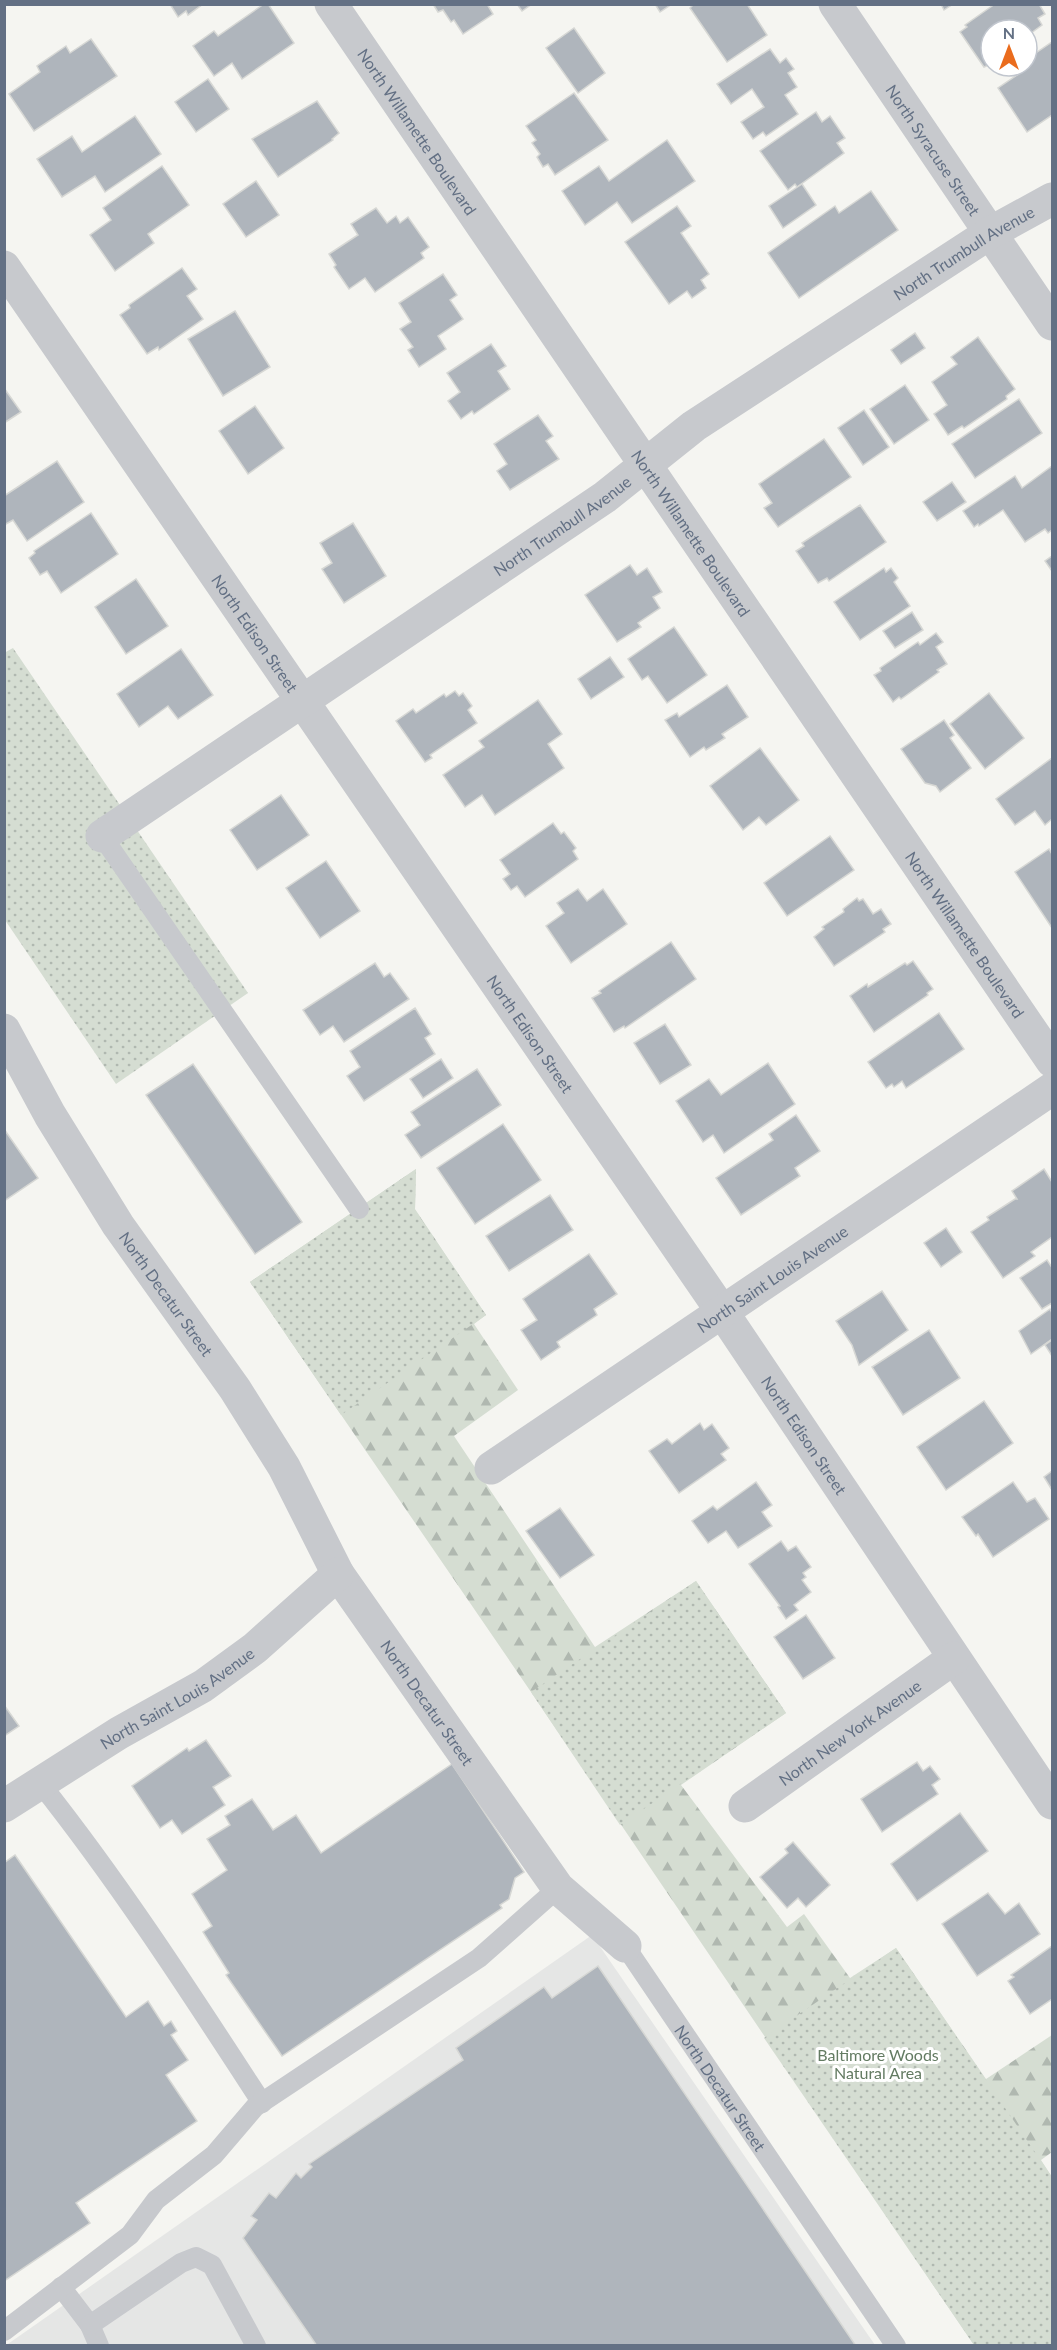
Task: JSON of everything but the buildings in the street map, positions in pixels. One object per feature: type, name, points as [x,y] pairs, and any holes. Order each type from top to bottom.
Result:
[{"type":"street","name":"North Willamette Boulevard","points":[[331,4],[1053,1061]]},
{"type":"street","name":"North Syracuse Street","points":[[835,4],[1053,324]]},
{"type":"street","name":"North Trumbull Avenue","points":[[102,836],[605,497],[694,426],[990,233],[1053,199]]},
{"type":"street","name":"North Edison Street","points":[[4,267],[723,1313],[1053,1803]]},
{"type":"street","name":"North Decatur Street","points":[[4,1030],[50,1115],[118,1225],[234,1389],[284,1467],[338,1574],[558,1888],[625,1946]]},
{"type":"street","name":"North Saint Louis Avenue","points":[[491,1468],[1053,1089]]},
{"type":"street","name":"North Saint Louis Avenue","points":[[4,1806],[119,1733],[203,1686],[255,1648],[338,1574]]},
{"type":"street","name":"North New York Avenue","points":[[745,1806],[954,1658]]},
{"type":"lane","points":[[102,836],[359,1209]]},
{"type":"lane","points":[[40,1783],[158,1945],[262,2103]]},
{"type":"lane","points":[[4,2331],[130,2235],[156,2200],[214,2155],[255,2107],[479,1958],[558,1888]]},
{"type":"lane","name":"North Decatur Street","points":[[625,1946],[896,2346]]},
{"type":"lane","points":[[90,2325],[181,2263],[196,2257],[212,2265],[256,2346]]},
{"type":"lane","points":[[61,2287],[90,2325],[99,2346]]},
{"type":"shaded area","points":[[592,1935],[875,2345],[5,2346]]},
{"type":"green space","points":[[13,648],[248,993],[116,1084],[5,920],[4,653]]},
{"type":"green space","points":[[416,1169],[415,1209],[486,1315],[474,1324],[518,1390],[454,1436],[595,1647],[696,1581],[786,1713],[681,1785],[787,1927],[804,1914],[850,1978],[896,1948],[986,2079],[1052,2035],[1052,2152],[1041,2160],[1052,2177],[1052,2345],[974,2345],[250,1282]]},
{"type":"green space","points":[[416,1169],[415,1210],[486,1315],[341,1415],[250,1282]]},
{"type":"green space","points":[[696,1581],[786,1713],[620,1825],[531,1692]]},
{"type":"green space","name":"Baltimore Woods Natural Area","points":[[896,1948],[1052,2177],[1052,2345],[974,2345],[764,2038]]}]
